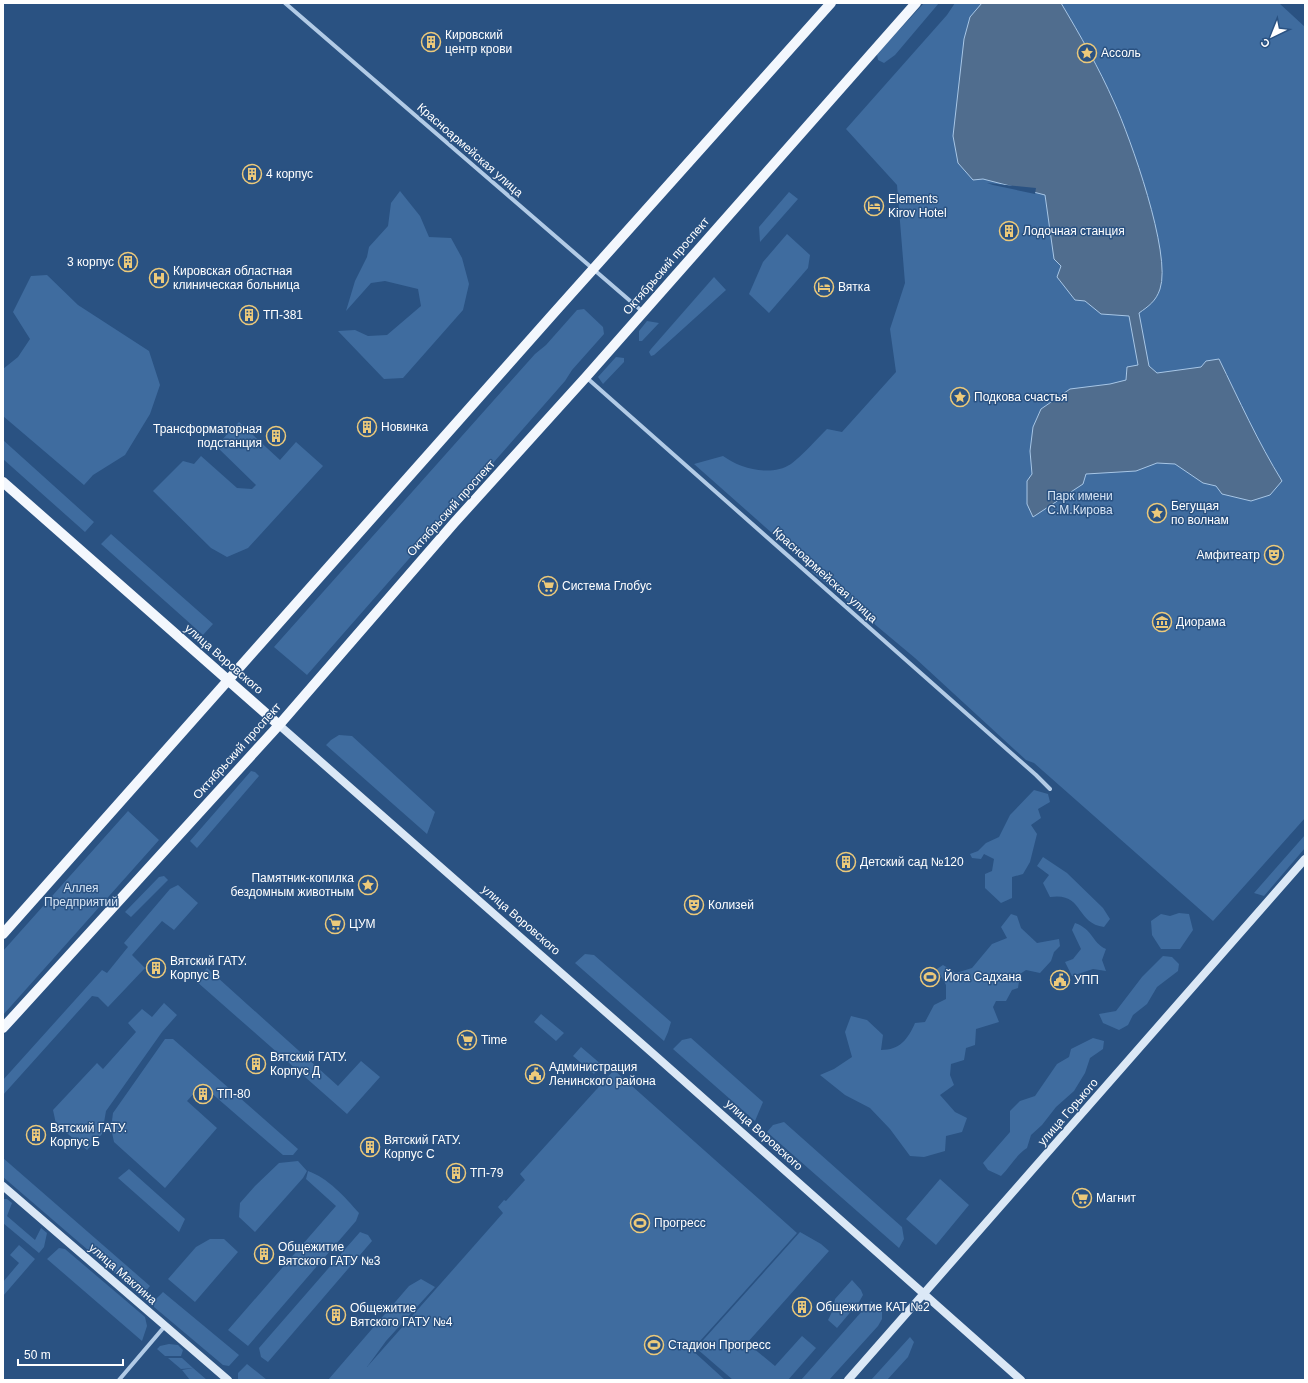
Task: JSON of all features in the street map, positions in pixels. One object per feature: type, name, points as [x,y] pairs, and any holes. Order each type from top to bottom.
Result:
[{"type":"main road","points":[[3,934],[831,3]]},
{"type":"main road","name":"Октябрьский проспект","points":[[3,1028],[279,725],[454,523],[586,377],[916,3]]},
{"type":"main road","name":"улица Воровского","points":[[3,482],[279,725]]},
{"type":"street","name":"Красноармейская улица","points":[[285,3],[643,312]]},
{"type":"street","name":"Красноармейская улица","points":[[586,377],[1050,789]]},
{"type":"street","name":"улица Воровского","points":[[279,725],[653,1053],[1021,1380]]},
{"type":"street","name":"улица Горького","points":[[848,1380],[1305,859]]},
{"type":"street","name":"улица Маклина","points":[[3,1186],[228,1380]]},
{"type":"street","points":[[119,1380],[165,1326]]},
{"type":"green space","points":[[924,3],[939,3],[895,55],[884,63],[878,60],[877,54]]},
{"type":"green space","name":"Парк имени С.М.Кирова","points":[[955,3],[1279,3],[1305,27],[1305,818],[1213,921],[1034,763],[1026,760],[915,658],[811,571],[816,572],[694,464],[723,456],[738,465],[756,470],[765,471],[783,468],[795,461],[827,429],[842,432],[896,372],[890,329],[905,283],[897,185],[846,129],[947,15]]},
{"type":"green space","points":[[400,191],[420,216],[429,237],[451,238],[462,258],[469,284],[463,310],[403,378],[384,379],[338,331],[355,330],[368,336],[387,335],[421,306],[418,289],[385,281],[371,283],[346,311],[355,281],[367,257],[369,247],[388,226],[391,203]]},
{"type":"green space","points":[[789,192],[798,199],[760,242],[759,227]]},
{"type":"green space","points":[[787,234],[810,255],[808,268],[769,313],[749,294],[763,262]]},
{"type":"green space","points":[[47,275],[78,305],[149,351],[160,385],[150,414],[125,455],[93,475],[84,485],[3,416],[3,369],[18,357],[30,339],[13,312],[31,276]]},
{"type":"green space","points":[[714,277],[726,290],[654,355],[651,356],[649,352],[651,349]]},
{"type":"green space","points":[[584,309],[603,327],[604,334],[572,370],[565,381],[307,675],[274,647],[535,354],[546,345],[577,310]]},
{"type":"green space","points":[[647,321],[659,323],[642,341],[639,341],[639,331]]},
{"type":"green space","points":[[616,357],[624,358],[624,362],[603,384],[598,377]]},
{"type":"green space","points":[[239,422],[280,460],[296,442],[323,466],[248,548],[227,557],[211,548],[153,491],[183,461],[194,464],[201,456],[237,488],[252,489],[256,485],[216,446]]},
{"type":"green space","points":[[3,440],[94,522],[85,532],[3,459]]},
{"type":"green space","points":[[111,534],[213,624],[203,635],[101,544]]},
{"type":"green space","points":[[339,735],[352,736],[435,812],[427,834],[326,745]]},
{"type":"green space","points":[[251,771],[255,772],[259,776],[197,848],[190,841]]},
{"type":"green space","points":[[1034,790],[1048,794],[1050,802],[1038,809],[1041,818],[1031,825],[1037,834],[1030,862],[1023,874],[1012,877],[1012,898],[1001,903],[985,888],[985,874],[992,871],[994,859],[984,854],[981,859],[972,858],[970,854],[978,851],[986,843],[999,837],[1010,815]]},
{"type":"green space","name":"Аллея Предприятий","points":[[128,811],[159,840],[3,1015],[3,951]]},
{"type":"green space","points":[[1305,835],[1305,848],[1264,896],[1254,893]]},
{"type":"green space","points":[[1043,857],[1067,873],[1103,908],[1110,919],[1104,927],[1088,920],[1069,899],[1050,897],[1043,883],[1049,875],[1037,866]]},
{"type":"green space","points":[[164,876],[168,880],[131,917],[125,912],[159,877]]},
{"type":"green space","points":[[178,885],[198,903],[174,930],[162,921],[132,955],[145,968],[108,1007],[98,997],[92,996],[3,1095],[3,1080],[102,970],[107,973],[128,947],[124,943],[170,889]]},
{"type":"green space","points":[[1179,913],[1189,914],[1193,930],[1180,949],[1161,949],[1152,935],[1151,921],[1161,914],[1170,916]]},
{"type":"green space","points":[[1011,914],[1017,916],[1021,928],[1037,943],[1059,939],[1060,946],[1054,952],[1051,961],[1040,973],[1026,970],[1020,974],[1018,988],[1012,990],[1006,1001],[996,1001],[993,1007],[999,1022],[976,1029],[975,1045],[966,1048],[964,1060],[951,1064],[950,1075],[954,1085],[940,1095],[955,1112],[967,1118],[962,1132],[946,1136],[945,1151],[924,1157],[910,1156],[890,1129],[870,1108],[845,1095],[820,1075],[834,1069],[852,1057],[845,1032],[851,1016],[867,1020],[883,1035],[881,1050],[898,1046],[906,1039],[915,1023],[925,1022],[934,1005],[946,999],[946,985],[937,969],[943,965],[956,973],[972,968],[992,944],[1007,938],[1001,927]]},
{"type":"green space","points":[[1075,923],[1086,929],[1101,946],[1106,949],[1102,960],[1106,971],[1093,969],[1072,976],[1065,962],[1073,959],[1081,949],[1072,930]]},
{"type":"green space","points":[[585,954],[594,955],[671,1022],[664,1041],[575,963]]},
{"type":"green space","points":[[1163,956],[1172,957],[1179,964],[1178,971],[1157,987],[1147,1004],[1133,1015],[1128,1025],[1119,1030],[1103,1023],[1099,1014],[1116,1011],[1142,977]]},
{"type":"green space","points":[[207,968],[338,1086],[361,1061],[380,1077],[347,1114],[196,981]]},
{"type":"green space","points":[[164,1003],[177,1015],[162,1032],[106,1111],[102,1134],[87,1150],[56,1124],[53,1110],[97,1063],[103,1069],[136,1032],[128,1023],[142,1009],[152,1017]]},
{"type":"green space","points":[[541,1014],[564,1033],[556,1041],[534,1022]]},
{"type":"green space","points":[[691,1038],[763,1102],[755,1121],[673,1049],[682,1040]]},
{"type":"green space","points":[[1093,1038],[1104,1041],[1103,1049],[1090,1058],[1085,1073],[1074,1091],[1056,1107],[1042,1125],[1031,1135],[1027,1148],[1001,1176],[988,1170],[983,1163],[1010,1132],[1010,1111],[1020,1101],[1035,1096],[1057,1064],[1069,1057],[1071,1049]]},
{"type":"green space","points":[[165,1039],[173,1039],[298,1149],[293,1155],[283,1155],[202,1085],[187,1101],[217,1128],[165,1188],[114,1142],[111,1128],[113,1113]]},
{"type":"green space","points":[[581,1047],[602,1065],[594,1074],[573,1056]]},
{"type":"green space","name":"Прогресс","points":[[614,1070],[797,1233],[692,1350],[725,1380],[328,1380],[409,1286],[421,1279],[435,1287],[386,1341],[367,1367],[503,1213],[498,1207],[504,1200],[506,1201],[525,1180],[520,1174]]},
{"type":"green space","points":[[784,1122],[902,1227],[904,1239],[899,1248],[767,1132],[773,1125]]},
{"type":"green space","points":[[3,1158],[150,1286],[143,1294],[138,1293],[3,1177]]},
{"type":"green space","points":[[298,1161],[307,1171],[303,1178],[255,1232],[239,1217],[240,1203],[279,1163]]},
{"type":"green space","points":[[129,1169],[185,1219],[179,1232],[118,1178]]},
{"type":"green space","points":[[308,1171],[329,1183],[359,1213],[356,1221],[248,1346],[228,1330],[336,1206],[306,1179]]},
{"type":"green space","points":[[940,1179],[969,1205],[936,1245],[906,1219]]},
{"type":"green space","points":[[3,1199],[7,1199],[12,1203],[7,1216],[35,1240],[41,1228],[47,1233],[44,1247],[39,1253],[3,1223]]},
{"type":"green space","points":[[360,1232],[368,1235],[372,1241],[268,1362],[261,1357],[259,1348]]},
{"type":"green space","points":[[800,1232],[821,1244],[829,1251],[747,1343],[775,1366],[802,1336],[816,1348],[788,1380],[733,1380],[696,1348]]},
{"type":"green space","points":[[210,1239],[224,1239],[238,1252],[195,1302],[168,1279],[196,1247]]},
{"type":"green space","points":[[19,1245],[35,1259],[3,1296],[3,1282],[19,1263],[10,1255]]},
{"type":"green space","points":[[59,1248],[65,1249],[145,1317],[147,1326],[142,1341],[47,1259]]},
{"type":"green space","points":[[852,1280],[861,1290],[863,1295],[837,1328],[828,1320],[832,1312],[835,1299]]},
{"type":"green space","points":[[163,1292],[239,1355],[229,1366],[223,1365],[154,1307],[154,1301]]},
{"type":"green space","points":[[871,1301],[882,1312],[882,1319],[878,1326],[829,1380],[801,1380]]},
{"type":"green space","points":[[910,1337],[914,1342],[908,1357],[887,1380],[871,1380]]},
{"type":"green space","points":[[169,1344],[178,1345],[183,1350],[181,1356],[165,1356],[157,1349],[160,1346]]},
{"type":"green space","points":[[168,1358],[182,1358],[193,1368],[181,1369]]},
{"type":"green space","points":[[247,1364],[267,1380],[238,1380],[238,1373]]},
{"type":"green space","points":[[193,1368],[207,1380],[190,1380],[182,1370]]},
{"type":"shaded area","points":[[982,3],[1061,3],[1089,52],[1114,102],[1139,167],[1155,224],[1162,272],[1160,289],[1152,303],[1139,313],[1149,366],[1157,373],[1201,367],[1206,361],[1219,359],[1257,436],[1282,481],[1270,495],[1251,501],[1222,494],[1216,486],[1203,483],[1175,464],[1157,463],[1136,471],[1086,474],[1083,484],[1033,517],[1027,504],[1027,481],[1032,474],[1030,451],[1033,427],[1041,409],[1070,389],[1110,384],[1126,380],[1127,367],[1138,365],[1129,316],[1101,314],[1085,301],[1075,300],[1057,277],[1061,266],[1054,259],[1045,195],[983,179],[973,180],[958,163],[953,136],[964,39],[970,17]]},
{"type":"pier","points":[[987,183],[1036,188],[1035,194]]},
{"type":"place","name":"Кировский центр крови","points":[[431,42]]},
{"type":"place","name":"Ассоль","points":[[1087,53]]},
{"type":"place","name":"4 корпус","points":[[252,174]]},
{"type":"place","name":"Elements Kirov Hotel","points":[[874,206]]},
{"type":"place","name":"Лодочная станция","points":[[1009,231]]},
{"type":"place","name":"3 корпус","points":[[128,262]]},
{"type":"place","name":"Кировская областная клиническая больница","points":[[159,278]]},
{"type":"place","name":"Вятка","points":[[824,287]]},
{"type":"place","name":"ТП-381","points":[[249,315]]},
{"type":"place","name":"Подкова счастья","points":[[960,397]]},
{"type":"place","name":"Новинка","points":[[367,427]]},
{"type":"place","name":"Трансформаторная подстанция","points":[[276,436]]},
{"type":"place","name":"Бегущая по волнам","points":[[1157,513]]},
{"type":"place","name":"Амфитеатр","points":[[1274,555]]},
{"type":"place","name":"Система Глобус","points":[[548,586]]},
{"type":"place","name":"Диорама","points":[[1162,622]]},
{"type":"place","name":"Детский сад №120","points":[[846,862]]},
{"type":"place","name":"Памятник-копилка бездомным животным","points":[[368,885]]},
{"type":"place","name":"Колизей","points":[[694,905]]},
{"type":"place","name":"ЦУМ","points":[[335,924]]},
{"type":"place","name":"Вятский ГАТУ. Корпус В","points":[[156,968]]},
{"type":"place","name":"Йога Садхана","points":[[930,977]]},
{"type":"place","name":"УПП","points":[[1060,980]]},
{"type":"place","name":"Time","points":[[467,1040]]},
{"type":"place","name":"Вятский ГАТУ. Корпус Д","points":[[256,1064]]},
{"type":"place","name":"Администрация Ленинского района","points":[[535,1074]]},
{"type":"place","name":"ТП-80","points":[[203,1094]]},
{"type":"place","name":"Вятский ГАТУ. Корпус Б","points":[[36,1135]]},
{"type":"place","name":"Вятский ГАТУ. Корпус С","points":[[370,1147]]},
{"type":"place","name":"ТП-79","points":[[456,1173]]},
{"type":"place","name":"Магнит","points":[[1082,1198]]},
{"type":"place","name":"Прогресс","points":[[640,1223]]},
{"type":"place","name":"Общежитие Вятского ГАТУ №3","points":[[264,1254]]},
{"type":"place","name":"Общежитие КАТ №2","points":[[802,1307]]},
{"type":"place","name":"Общежитие Вятского ГАТУ №4","points":[[336,1315]]},
{"type":"place","name":"Стадион Прогресс","points":[[654,1345]]}]
